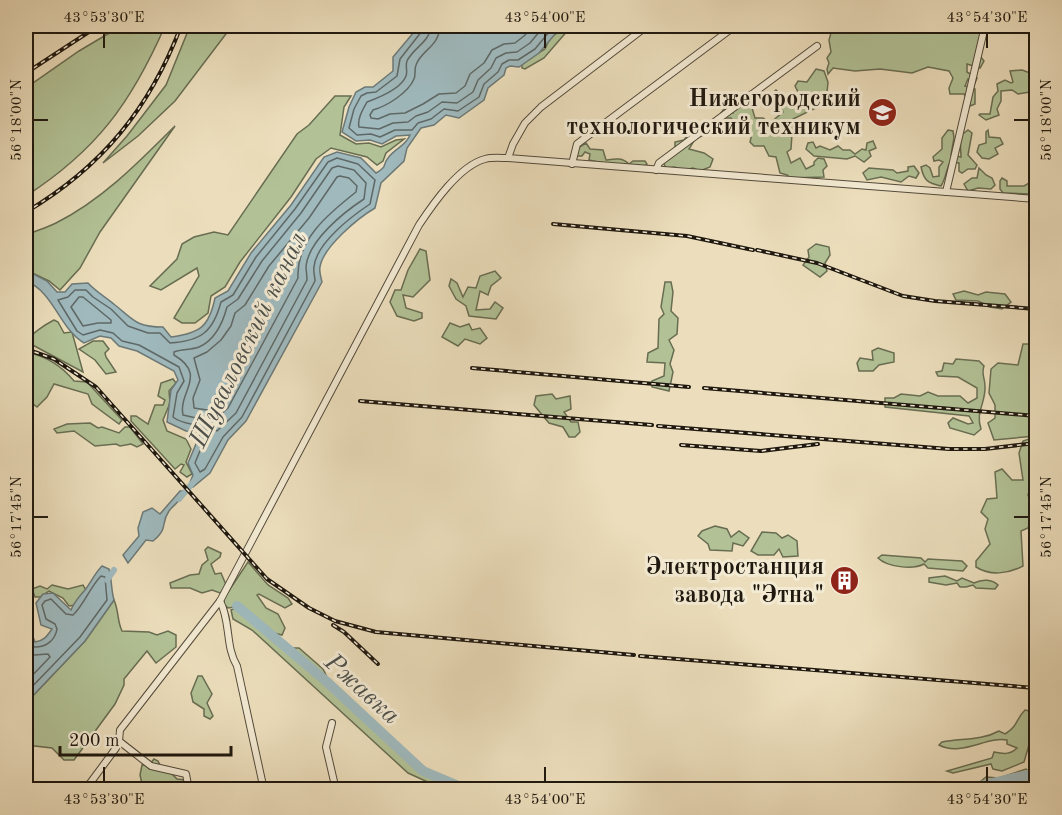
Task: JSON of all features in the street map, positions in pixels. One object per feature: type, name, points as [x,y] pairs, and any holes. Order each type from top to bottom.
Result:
[{"type":"street","points":[[508,159],[513,144],[525,123],[541,107],[647,26]]},
{"type":"street","points":[[572,164],[577,144],[735,26]]},
{"type":"street","points":[[946,192],[985,26]]},
{"type":"street","points":[[656,170],[659,163],[817,46]]},
{"type":"street","points":[[85,789],[120,741],[120,730],[220,602],[409,240],[445,191],[468,168],[485,159],[508,159],[1036,199]]},
{"type":"street","points":[[220,602],[226,612],[231,656],[237,666],[264,789]]},
{"type":"street","points":[[332,723],[327,747],[336,789]]},
{"type":"street","points":[[120,741],[151,766],[186,774],[189,789]]},
{"type":"green space","points":[[121,26],[165,26],[139,79],[109,123],[73,161],[26,196],[26,88],[79,51]]},
{"type":"green space","points":[[190,26],[232,26],[175,101],[138,136],[103,163],[166,85]]},
{"type":"green space","points":[[560,26],[577,26],[569,29],[544,58],[525,69],[522,68],[522,63],[545,49],[550,38],[557,33]]},
{"type":"green space","points":[[833,26],[984,26],[977,52],[984,61],[980,68],[967,64],[967,72],[977,78],[975,83],[968,79],[965,86],[975,89],[975,104],[970,106],[964,94],[950,94],[949,88],[953,78],[949,71],[928,67],[912,73],[880,69],[855,71],[833,68],[828,74],[827,58],[831,52],[829,40]]},
{"type":"green space","points":[[816,69],[824,71],[828,82],[826,103],[793,119],[791,149],[787,152],[791,163],[800,158],[806,169],[814,165],[818,158],[824,159],[827,166],[823,170],[824,177],[790,178],[780,173],[776,157],[769,156],[764,146],[754,146],[750,142],[752,133],[747,127],[737,128],[731,118],[726,118],[721,113],[724,109],[733,113],[737,103],[741,100],[752,108],[755,118],[763,118],[770,123],[783,112],[774,92],[776,90],[779,93],[779,99],[785,101],[799,94],[795,86],[798,81],[807,82]]},
{"type":"green space","points":[[1022,70],[1030,73],[1036,71],[1036,91],[1018,94],[1012,90],[1001,91],[1001,101],[997,109],[999,115],[986,120],[979,115],[990,114],[993,97],[998,91],[997,84],[1005,80],[1013,82],[1010,71]]},
{"type":"green space","points":[[335,96],[351,96],[344,107],[340,135],[356,144],[369,143],[381,147],[404,139],[386,153],[383,161],[377,165],[367,157],[331,148],[316,159],[291,197],[240,262],[225,287],[211,296],[208,313],[195,323],[182,323],[174,318],[199,276],[197,268],[161,290],[150,286],[177,259],[182,244],[194,237],[214,232],[228,235],[297,134],[309,125]]},
{"type":"green space","points":[[711,122],[717,125],[716,129],[695,139],[689,149],[704,153],[713,159],[710,167],[700,171],[693,168],[680,170],[675,167],[666,168],[664,164],[670,152],[675,148],[675,142],[684,140],[693,130]]},
{"type":"green space","points":[[175,126],[100,232],[80,268],[60,290],[49,281],[26,270],[26,235],[56,223],[89,203],[119,179]]},
{"type":"green space","points":[[948,130],[953,131],[954,138],[951,155],[961,157],[960,136],[968,130],[972,133],[968,155],[977,165],[975,169],[968,169],[962,173],[959,171],[959,163],[950,162],[941,186],[927,181],[921,167],[926,165],[930,168],[933,177],[939,176],[939,167],[943,162],[934,161],[933,157],[942,149],[942,138]]},
{"type":"green space","points":[[988,130],[989,137],[1000,138],[1003,144],[995,148],[998,154],[989,159],[982,158],[977,152],[979,145],[986,143]]},
{"type":"green space","points":[[873,141],[876,148],[869,151],[871,156],[864,162],[855,156],[847,159],[814,156],[806,149],[808,143],[813,142],[816,148],[820,146],[830,150],[838,146],[855,154],[862,149],[866,150],[867,143]]},
{"type":"green space","points":[[586,143],[590,149],[603,150],[606,160],[621,159],[629,164],[633,161],[645,161],[647,164],[643,167],[608,164],[589,160],[590,154],[585,152],[582,156],[577,156],[578,148]]},
{"type":"green space","points":[[914,166],[919,173],[916,178],[909,176],[901,182],[881,177],[867,180],[863,173],[869,168],[893,170],[897,173],[908,171],[908,167]]},
{"type":"green space","points":[[979,168],[992,178],[995,185],[991,189],[978,188],[968,191],[964,184],[972,178],[977,178]]},
{"type":"green space","points":[[1002,178],[1007,181],[1007,186],[1024,186],[1036,179],[1036,198],[1031,194],[1003,193],[1000,189]]},
{"type":"green space","points":[[816,244],[829,247],[830,255],[825,263],[827,271],[820,277],[803,265],[809,257],[808,250]]},
{"type":"green space","points":[[420,249],[426,251],[430,280],[413,297],[403,295],[406,308],[422,313],[422,318],[414,321],[397,316],[390,302],[395,290],[401,290],[408,270]]},
{"type":"green space","points":[[495,271],[501,278],[491,286],[488,295],[480,291],[476,310],[490,309],[495,302],[503,308],[496,319],[469,316],[466,306],[456,299],[449,286],[451,279],[457,283],[463,297],[468,287],[476,288],[480,276]]},
{"type":"green space","points":[[665,282],[671,282],[673,292],[671,311],[678,318],[677,334],[669,340],[674,350],[670,364],[673,372],[669,391],[652,387],[652,381],[664,376],[665,363],[647,362],[648,353],[658,348],[659,319],[664,314],[661,307]]},
{"type":"green space","points":[[964,291],[978,295],[986,292],[1005,294],[1011,302],[1002,309],[990,307],[978,301],[956,300],[953,294]]},
{"type":"green space","points":[[1036,314],[1035,436],[994,440],[988,423],[995,418],[995,405],[989,393],[991,369],[998,363],[1018,365],[1023,344],[1031,344],[1034,330],[1031,320]]},
{"type":"green space","points":[[54,320],[58,322],[64,333],[72,332],[83,372],[27,342],[34,333]]},
{"type":"green space","points":[[450,323],[460,327],[469,324],[472,330],[480,328],[487,338],[480,344],[465,339],[458,346],[442,337]]},
{"type":"green space","points":[[93,341],[103,341],[109,349],[105,353],[106,357],[116,372],[106,374],[95,360],[79,349]]},
{"type":"green space","points":[[878,348],[894,353],[894,362],[879,365],[873,371],[859,371],[857,363],[860,358],[873,360],[872,351]]},
{"type":"green space","points":[[26,352],[53,362],[74,381],[87,382],[122,420],[119,424],[92,404],[88,394],[54,384],[47,397],[37,407],[33,404],[26,404]]},
{"type":"green space","points":[[956,359],[979,361],[984,366],[985,392],[979,418],[981,429],[974,435],[950,428],[948,423],[953,418],[968,424],[973,423],[969,416],[885,407],[885,398],[894,398],[901,394],[920,396],[928,392],[938,396],[960,396],[968,403],[977,398],[977,388],[958,377],[938,376],[936,372],[942,371],[944,363],[953,364]]},
{"type":"green space","points":[[173,379],[176,383],[169,391],[170,403],[163,420],[167,431],[186,439],[191,449],[186,462],[192,474],[187,477],[180,472],[184,465],[181,464],[175,469],[131,421],[131,416],[136,416],[148,424],[155,405],[163,405],[165,400],[158,396],[161,383]]},
{"type":"green space","points":[[552,394],[556,399],[570,396],[571,409],[564,412],[571,422],[578,422],[580,432],[575,437],[569,437],[563,427],[549,423],[534,405],[536,396]]},
{"type":"green space","points":[[90,423],[98,428],[102,427],[119,433],[125,427],[130,427],[143,444],[137,447],[131,444],[95,446],[74,431],[57,433],[54,429],[67,424]]},
{"type":"green space","points":[[1029,439],[1036,446],[1036,470],[1028,495],[1032,506],[1036,507],[1036,520],[1033,515],[1028,528],[1021,531],[1023,566],[999,573],[981,570],[976,567],[976,561],[990,544],[985,529],[988,519],[981,512],[987,499],[997,498],[995,472],[1002,469],[1012,480],[1023,480],[1019,453],[1023,441]]},
{"type":"green space","points":[[715,526],[727,529],[731,537],[739,531],[749,538],[743,546],[733,543],[732,551],[710,550],[708,544],[698,536],[702,531]]},
{"type":"green space","points":[[762,532],[776,533],[782,538],[788,535],[797,541],[798,556],[783,557],[779,549],[774,555],[758,555],[751,551]]},
{"type":"green space","points":[[208,547],[221,553],[220,557],[211,564],[215,574],[221,573],[227,587],[220,593],[212,590],[202,593],[190,588],[171,588],[170,583],[199,574],[202,565],[208,560],[205,550]]},
{"type":"green space","points":[[882,555],[921,558],[925,562],[928,559],[962,561],[967,566],[963,571],[928,568],[924,564],[900,567],[887,564],[878,558]]},
{"type":"green space","points":[[248,562],[268,585],[288,598],[292,604],[285,608],[257,595],[266,608],[278,614],[285,628],[282,635],[274,633],[243,606],[228,608],[224,604],[224,598]]},
{"type":"green space","points":[[945,576],[957,581],[962,578],[974,583],[987,580],[998,585],[995,589],[976,588],[973,585],[960,587],[957,583],[946,585],[929,582],[929,578]]},
{"type":"green space","points":[[52,585],[68,589],[83,585],[86,590],[75,605],[69,606],[63,598],[49,591],[40,597],[35,597],[32,589],[40,586],[47,589]]},
{"type":"green space","points":[[114,600],[122,631],[149,632],[157,635],[168,631],[176,635],[176,647],[156,663],[147,651],[124,679],[124,685],[115,704],[74,760],[64,760],[52,748],[26,745],[26,703],[85,641]]},
{"type":"green space","points":[[244,609],[288,648],[299,648],[323,669],[331,685],[389,739],[419,772],[465,789],[443,789],[408,773],[252,630],[233,619],[231,610]]},
{"type":"green space","points":[[198,676],[202,676],[212,694],[207,703],[213,716],[210,719],[204,716],[204,709],[193,702],[191,693]]},
{"type":"green space","points":[[1025,710],[1034,712],[1036,745],[1029,745],[1024,762],[1002,771],[993,769],[991,764],[953,773],[947,771],[992,758],[994,752],[1012,752],[1017,748],[1007,744],[1007,740],[956,749],[939,745],[942,742],[978,738],[999,731],[1005,734],[1013,728]]},
{"type":"green space","points":[[154,759],[158,761],[162,769],[170,772],[177,779],[186,780],[185,787],[168,790],[143,788],[140,775],[142,765],[149,765]]},
{"type":"green space","points":[[1026,769],[1031,774],[1035,773],[1036,769],[1036,784],[1031,783],[1007,789],[943,789],[951,785],[969,787],[978,784],[986,777],[999,778]]},
{"type":"water","points":[[419,26],[562,26],[539,53],[519,67],[506,68],[504,75],[488,88],[484,100],[459,118],[446,115],[434,125],[421,128],[407,148],[404,161],[381,183],[375,208],[351,226],[327,251],[320,267],[322,282],[246,421],[228,440],[210,473],[193,487],[189,485],[193,475],[188,463],[201,432],[186,431],[167,422],[171,390],[178,380],[174,371],[137,351],[119,346],[111,338],[100,336],[84,343],[68,329],[43,293],[26,281],[26,270],[47,281],[57,292],[65,292],[72,284],[88,283],[136,322],[147,326],[163,327],[171,337],[196,331],[210,316],[215,298],[228,291],[251,253],[291,205],[324,157],[337,152],[361,158],[376,173],[408,139],[410,135],[396,136],[382,144],[370,140],[356,141],[342,132],[356,92],[365,87],[373,87],[393,71],[393,57]]},
{"type":"water","points":[[180,491],[184,491],[166,515],[161,533],[153,541],[146,540],[128,563],[123,555],[139,536],[138,528],[143,512],[152,508],[160,514]]},
{"type":"water","points":[[102,566],[109,569],[114,600],[85,641],[26,703],[26,626],[30,629],[35,642],[47,636],[52,629],[41,625],[36,603],[43,594],[53,593],[71,610]]},
{"type":"waterway","name":"Шуваловский канал","points":[[179,499],[196,479]]},
{"type":"waterway","name":"Шуваловский канал","points":[[107,580],[114,570]]},
{"type":"waterway","name":"Ржавка","points":[[237,606],[326,681],[423,771],[468,790]]},
{"type":"waterway","name":"Ржавка","points":[[962,790],[1036,773]]},
{"type":"railway","points":[[26,73],[98,26]]},
{"type":"railway","points":[[26,212],[78,175],[120,133],[154,83],[169,56],[181,26]]},
{"type":"railway","points":[[553,224],[687,236],[753,250]]},
{"type":"railway","points":[[757,250],[817,263],[903,296],[935,301],[1036,309]]},
{"type":"railway","points":[[26,349],[54,359],[96,387],[267,579],[309,608],[335,621],[376,632],[634,655]]},
{"type":"railway","points":[[472,368],[689,387]]},
{"type":"railway","points":[[704,388],[1036,416]]},
{"type":"railway","points":[[360,401],[652,425]]},
{"type":"railway","points":[[658,426],[949,449],[985,449],[1036,443]]},
{"type":"railway","points":[[681,445],[761,451],[818,444]]},
{"type":"railway","points":[[333,625],[344,632],[378,664]]},
{"type":"railway","points":[[640,656],[1036,688]]},
{"type":"place","name":"Нижегородский технологический техникум","points":[[882,112]]},
{"type":"place","name":"Электростанция завода \"Этна\"","points":[[845,580]]}]
